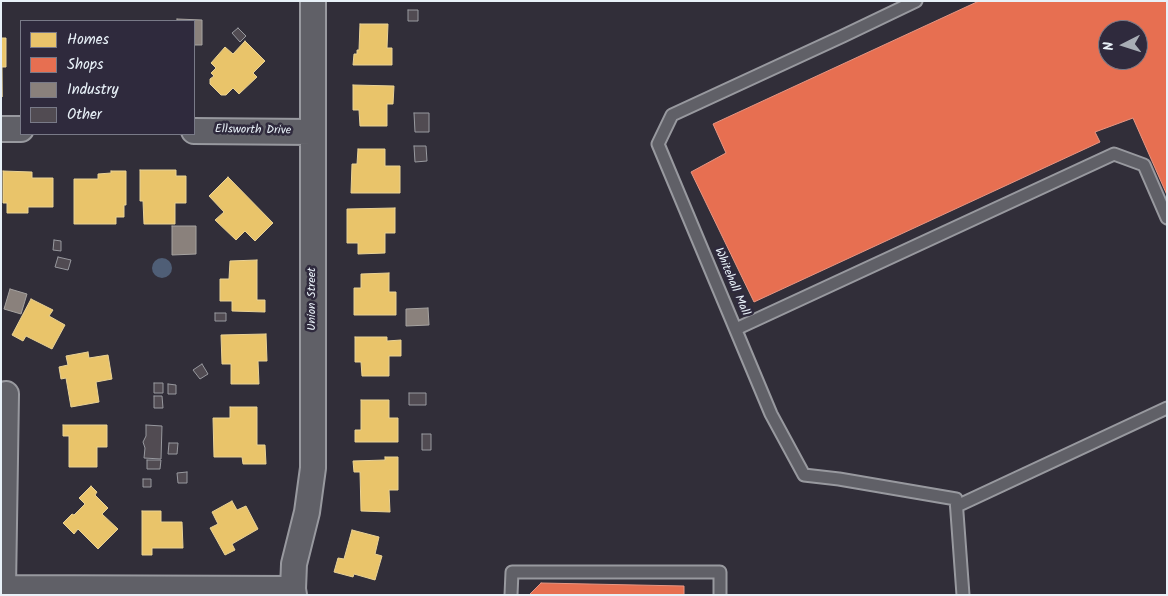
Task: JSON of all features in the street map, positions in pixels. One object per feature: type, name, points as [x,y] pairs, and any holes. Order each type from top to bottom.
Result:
[{"type":"street","name":"Union Street","points":[[293,592],[294,564],[308,512],[313,468],[313,1]]},
{"type":"street","points":[[1,129],[20,129]]},
{"type":"street","name":"Ellsworth Drive","points":[[195,130],[312,132]]},
{"type":"street","points":[[6,394],[2,588],[293,592]]},
{"type":"lane","name":"Whitehall Mall","points":[[916,1],[672,114],[658,144],[771,414],[804,475],[839,478],[956,499],[957,506]]},
{"type":"lane","points":[[736,329],[1114,154],[1144,165],[1167,218]]},
{"type":"lane","points":[[963,595],[957,506],[1167,408]]},
{"type":"lane","points":[[511,595],[512,572],[720,572],[720,595]]},
{"type":"water","points":[[158,258],[166,258],[172,264],[172,272],[166,278],[158,278],[152,272],[152,264]]},
{"type":"building: Homes","points":[[360,24],[388,24],[387,48],[392,48],[392,65],[353,65],[354,54],[357,54],[357,50],[359,50]]},
{"type":"building: Homes","points":[[1,38],[6,38],[6,67],[2,67],[2,97]]},
{"type":"building: Homes","points":[[245,41],[265,61],[253,73],[257,77],[239,94],[233,88],[226,95],[221,95],[210,84],[210,79],[214,76],[211,73],[216,68],[211,63],[225,47],[233,54]]},
{"type":"building: Homes","points":[[353,85],[394,86],[393,104],[387,104],[387,126],[360,126],[359,110],[353,110]]},
{"type":"building: Homes","points":[[358,149],[385,149],[385,166],[400,166],[400,193],[351,193],[352,164],[357,164]]},
{"type":"building: Homes","points":[[140,170],[176,170],[176,176],[186,176],[186,203],[175,203],[175,224],[144,224],[143,201],[140,201]]},
{"type":"building: Homes","points":[[3,171],[32,172],[32,178],[53,178],[53,207],[28,207],[28,213],[7,213],[7,203],[3,203]]},
{"type":"building: Homes","points":[[111,171],[126,171],[124,217],[116,217],[116,224],[74,224],[74,179],[98,179],[98,174],[111,173]]},
{"type":"building: Homes","points":[[228,177],[273,223],[255,241],[245,231],[236,240],[215,220],[224,212],[209,196]]},
{"type":"building: Homes","points":[[395,208],[395,233],[385,233],[385,253],[358,254],[358,243],[347,243],[347,209]]},
{"type":"building: Homes","points":[[257,260],[257,300],[265,300],[265,312],[232,311],[232,301],[220,301],[220,279],[229,279],[230,261]]},
{"type":"building: Homes","points":[[389,273],[389,292],[396,292],[396,315],[354,315],[354,288],[361,288],[361,274]]},
{"type":"building: Homes","points":[[31,299],[53,310],[49,316],[65,325],[52,349],[26,336],[23,341],[12,335]]},
{"type":"building: Homes","points":[[266,334],[267,361],[258,361],[259,384],[231,384],[231,364],[222,364],[221,335]]},
{"type":"building: Homes","points":[[355,337],[387,337],[387,341],[401,340],[401,356],[389,356],[389,376],[362,376],[361,362],[355,362]]},
{"type":"building: Homes","points":[[88,352],[89,358],[108,355],[112,379],[96,382],[99,402],[71,407],[66,378],[61,379],[59,367],[68,365],[66,356]]},
{"type":"building: Homes","points":[[361,400],[389,400],[389,418],[398,418],[398,442],[355,442],[355,430],[361,430]]},
{"type":"building: Homes","points":[[230,407],[257,407],[257,445],[265,445],[266,464],[243,464],[242,457],[214,457],[213,418],[230,418]]},
{"type":"building: Homes","points":[[63,425],[107,425],[107,447],[97,447],[97,467],[69,467],[69,436],[63,436]]},
{"type":"building: Homes","points":[[385,457],[398,457],[398,490],[389,490],[390,512],[361,511],[360,472],[354,472],[353,461],[385,460]]},
{"type":"building: Homes","points":[[91,486],[97,492],[95,495],[108,508],[102,514],[118,529],[98,549],[78,529],[74,534],[63,523],[85,504],[79,498]]},
{"type":"building: Homes","points":[[232,501],[237,510],[246,506],[258,529],[232,544],[235,550],[225,555],[210,528],[218,524],[212,512]]},
{"type":"building: Homes","points":[[142,511],[161,511],[161,522],[182,522],[183,548],[152,548],[152,555],[142,555]]},
{"type":"building: Homes","points":[[352,530],[379,537],[375,554],[382,556],[375,580],[354,574],[353,577],[334,572],[338,558],[344,559]]},
{"type":"building: Shops","points":[[979,1],[1167,1],[1167,195],[1133,118],[1095,132],[1100,142],[754,302],[691,172],[726,153],[713,124]]},
{"type":"building: Shops","points":[[541,583],[684,586],[684,595],[529,595]]},
{"type":"building: Industry","points":[[177,19],[202,20],[202,45],[195,45],[195,20]]},
{"type":"building: Industry","points":[[172,226],[196,226],[196,254],[172,255]]},
{"type":"building: Industry","points":[[10,289],[27,294],[21,314],[4,309]]},
{"type":"building: Industry","points":[[428,308],[429,325],[406,326],[406,309]]},
{"type":"building: Other","points":[[408,10],[418,10],[418,21],[408,21]]},
{"type":"building: Other","points":[[238,28],[246,36],[240,42],[232,33]]},
{"type":"building: Other","points":[[414,113],[429,113],[429,132],[415,132]]},
{"type":"building: Other","points":[[414,146],[426,146],[427,161],[415,162]]},
{"type":"building: Other","points":[[54,240],[61,241],[61,251],[53,250]]},
{"type":"building: Other","points":[[58,257],[71,260],[68,270],[55,267]]},
{"type":"building: Other","points":[[215,313],[226,313],[226,321],[215,321]]},
{"type":"building: Other","points":[[202,364],[208,374],[200,379],[193,370]]},
{"type":"building: Other","points":[[154,383],[163,383],[163,393],[154,393]]},
{"type":"building: Other","points":[[168,384],[176,385],[176,394],[168,394]]},
{"type":"building: Other","points":[[409,393],[426,393],[426,405],[409,405]]},
{"type":"building: Other","points":[[154,396],[162,396],[163,408],[154,408]]},
{"type":"building: Other","points":[[146,425],[162,426],[161,459],[144,458],[145,448],[143,442],[146,436]]},
{"type":"building: Other","points":[[422,434],[431,434],[431,450],[422,450]]},
{"type":"building: Other","points":[[169,443],[178,443],[177,454],[168,454]]},
{"type":"building: Other","points":[[147,460],[161,460],[160,469],[147,469]]},
{"type":"building: Other","points":[[187,472],[187,483],[178,483],[177,473]]},
{"type":"building: Other","points":[[143,479],[151,479],[151,487],[143,487]]}]
